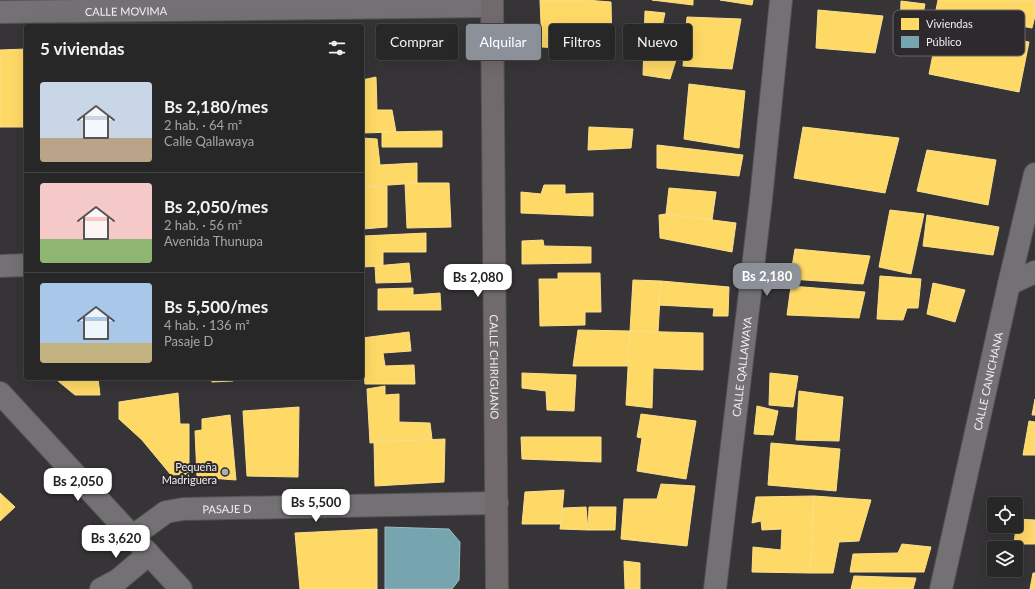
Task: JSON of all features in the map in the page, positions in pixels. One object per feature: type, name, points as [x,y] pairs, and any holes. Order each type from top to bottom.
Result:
[{"type":"main road","name":"CALLE CHIRIGUANO","points":[[492,3],[497,589]]},
{"type":"street","name":"CALLE QALLAWAYA","points":[[715,589],[761,199],[781,0]]},
{"type":"street","name":"CALLE MOVIMA","points":[[0,12],[492,3]]},
{"type":"street","name":"CALLE CANICHANA","points":[[941,589],[1035,174]]},
{"type":"street","points":[[0,266],[24,265]]},
{"type":"street","points":[[1009,284],[1035,272]]},
{"type":"street","points":[[0,393],[181,589]]},
{"type":"street","name":"PASAJE D","points":[[133,536],[166,512],[182,509],[497,503]]},
{"type":"street","points":[[101,589],[118,580],[149,554]]},
{"type":"building: Viviendas","points":[[540,0],[586,0],[611,2],[611,24],[549,24],[549,47],[542,47]]},
{"type":"building: Viviendas","points":[[652,0],[693,0],[693,5]]},
{"type":"building: Viviendas","points":[[720,0],[753,0],[752,5]]},
{"type":"building: Viviendas","points":[[938,0],[1035,0],[1035,16],[1032,28],[1025,27],[1025,10],[936,10]]},
{"type":"building: Viviendas","points":[[901,1],[925,4],[924,10],[901,10]]},
{"type":"building: Viviendas","points":[[818,10],[883,16],[875,53],[816,48]]},
{"type":"building: Viviendas","points":[[645,11],[665,13],[663,24],[645,24]]},
{"type":"building: Viviendas","points":[[687,17],[741,19],[732,69],[683,66],[683,60],[692,60],[692,24],[686,24]]},
{"type":"building: Viviendas","points":[[1025,41],[1029,42],[1019,92],[929,74],[933,56],[1025,56]]},
{"type":"building: Viviendas","points":[[24,49],[24,127],[0,127],[0,50]]},
{"type":"building: Viviendas","points":[[643,60],[676,60],[670,79],[643,75]]},
{"type":"building: Viviendas","points":[[376,77],[377,110],[392,110],[396,132],[364,133],[364,80]]},
{"type":"building: Viviendas","points":[[689,84],[745,91],[739,148],[684,139]]},
{"type":"building: Viviendas","points":[[589,127],[633,129],[631,148],[588,150]]},
{"type":"building: Viviendas","points":[[803,127],[899,138],[885,193],[794,178]]},
{"type":"building: Viviendas","points":[[442,131],[442,147],[382,147],[382,132]]},
{"type":"building: Viviendas","points":[[364,138],[377,139],[380,165],[417,163],[417,183],[364,187]]},
{"type":"building: Viviendas","points":[[657,145],[743,155],[739,176],[657,168]]},
{"type":"building: Viviendas","points":[[927,150],[996,160],[988,205],[917,191]]},
{"type":"building: Viviendas","points":[[405,183],[449,183],[451,227],[407,228]]},
{"type":"building: Viviendas","points":[[544,185],[565,185],[565,194],[593,193],[593,216],[521,213],[521,192],[541,194]]},
{"type":"building: Viviendas","points":[[387,186],[387,227],[364,229],[364,187]]},
{"type":"building: Viviendas","points":[[669,188],[716,192],[712,220],[666,214]]},
{"type":"building: Viviendas","points":[[890,210],[924,214],[911,274],[879,267]]},
{"type":"building: Viviendas","points":[[666,214],[736,223],[732,252],[660,238],[659,215]]},
{"type":"building: Viviendas","points":[[927,215],[999,227],[993,255],[923,246]]},
{"type":"building: Viviendas","points":[[426,233],[426,252],[383,252],[383,266],[364,267],[364,236]]},
{"type":"building: Viviendas","points":[[543,240],[544,246],[591,247],[591,263],[522,264],[522,241]]},
{"type":"building: Viviendas","points":[[795,249],[870,256],[863,284],[790,279]]},
{"type":"building: Viviendas","points":[[409,263],[411,282],[376,283],[375,266]]},
{"type":"building: Viviendas","points":[[558,273],[600,273],[601,312],[585,312],[585,325],[540,326],[539,279],[558,279]]},
{"type":"building: Viviendas","points":[[880,276],[921,279],[918,308],[907,308],[903,320],[877,319]]},
{"type":"building: Viviendas","points":[[633,280],[661,281],[658,332],[630,331]]},
{"type":"building: Viviendas","points":[[661,281],[729,287],[728,316],[713,316],[714,308],[658,305]]},
{"type":"building: Viviendas","points":[[933,283],[965,290],[955,322],[927,314]]},
{"type":"building: Viviendas","points":[[791,286],[865,292],[859,318],[787,315]]},
{"type":"building: Viviendas","points":[[413,288],[413,295],[440,293],[441,310],[378,310],[378,289]]},
{"type":"building: Viviendas","points":[[578,330],[630,331],[628,366],[573,366]]},
{"type":"building: Viviendas","points":[[630,331],[703,333],[703,370],[653,368],[652,408],[626,405]]},
{"type":"building: Viviendas","points":[[409,332],[411,351],[383,353],[385,366],[414,365],[415,384],[365,384],[364,338]]},
{"type":"building: Viviendas","points":[[522,373],[576,375],[574,411],[547,410],[546,391],[522,388]]},
{"type":"building: Viviendas","points":[[770,373],[798,376],[793,407],[769,405]]},
{"type":"building: Viviendas","points":[[98,380],[100,395],[75,395],[58,381]]},
{"type":"building: Viviendas","points":[[212,380],[233,380],[233,381],[212,382]]},
{"type":"building: Viviendas","points":[[385,386],[385,395],[399,394],[399,422],[430,423],[432,439],[370,443],[367,389]]},
{"type":"building: Viviendas","points":[[799,391],[843,397],[839,441],[796,440]]},
{"type":"building: Viviendas","points":[[178,393],[180,424],[189,424],[189,474],[171,475],[142,440],[119,419],[119,402]]},
{"type":"building: Viviendas","points":[[1035,399],[1035,415],[1032,415]]},
{"type":"building: Viviendas","points":[[757,406],[778,411],[773,435],[754,434]]},
{"type":"building: Viviendas","points":[[299,407],[298,477],[247,476],[243,411]]},
{"type":"building: Viviendas","points":[[641,414],[696,421],[686,479],[637,471],[642,438],[637,437]]},
{"type":"building: Viviendas","points":[[230,415],[236,480],[197,477],[195,431],[202,430],[202,419]]},
{"type":"building: Viviendas","points":[[1029,421],[1035,422],[1035,455],[1023,455]]},
{"type":"building: Viviendas","points":[[521,437],[601,437],[601,462],[522,459]]},
{"type":"building: Viviendas","points":[[445,439],[444,482],[375,486],[374,442]]},
{"type":"building: Viviendas","points":[[771,443],[840,449],[836,491],[768,485]]},
{"type":"building: Viviendas","points":[[661,484],[695,486],[687,546],[621,539],[624,499],[657,499]]},
{"type":"building: Viviendas","points":[[564,490],[561,524],[522,524],[525,492]]},
{"type":"building: Viviendas","points":[[0,493],[15,507],[0,521]]},
{"type":"building: Viviendas","points":[[814,496],[871,500],[859,541],[839,542],[833,573],[810,573]]},
{"type":"building: Viviendas","points":[[814,496],[810,573],[752,572],[753,547],[781,550],[782,529],[762,530],[761,521],[752,523],[756,497]]},
{"type":"building: Viviendas","points":[[586,507],[588,530],[560,529],[563,508]]},
{"type":"building: Viviendas","points":[[589,507],[616,507],[615,530],[588,530]]},
{"type":"building: Viviendas","points":[[1023,519],[1035,520],[1035,544],[1023,544],[1023,541],[1014,541],[1015,533],[1023,533]]},
{"type":"building: Viviendas","points":[[377,529],[377,589],[300,589],[295,533]]},
{"type":"building: Viviendas","points":[[902,544],[931,547],[924,572],[850,572],[853,554],[898,553]]},
{"type":"building: Viviendas","points":[[624,561],[640,563],[640,589],[625,589]]},
{"type":"building: Viviendas","points":[[1033,573],[1035,573],[1035,589],[1030,589]]},
{"type":"building: Viviendas","points":[[854,576],[916,578],[913,589],[851,589]]},
{"type":"building: Público","points":[[385,527],[449,529],[460,542],[459,580],[452,589],[385,589]]},
{"type":"place","name":"Pequeña Madriguera","points":[[225,472]]}]
